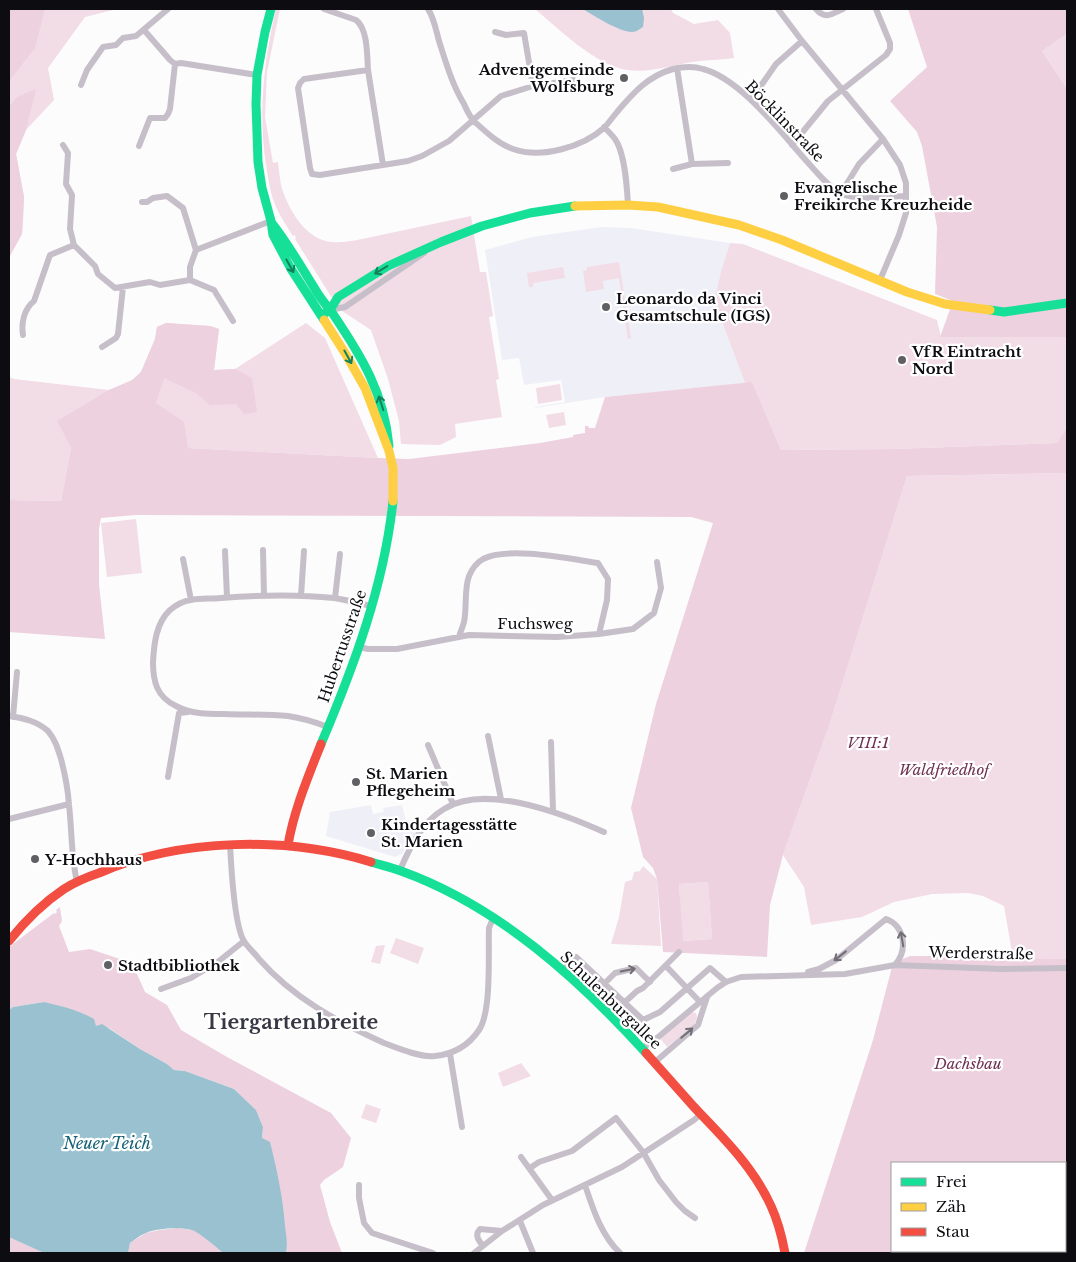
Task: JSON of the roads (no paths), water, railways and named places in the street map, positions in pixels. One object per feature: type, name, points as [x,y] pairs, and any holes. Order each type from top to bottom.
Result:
[{"type":"street","points":[[81,85],[87,70],[103,47],[116,45],[123,38],[136,36],[168,9]]},
{"type":"street","name":"Hubertusstraße","points":[[271,9],[258,74],[256,112],[258,162],[273,235],[291,269],[346,353],[365,388],[389,451],[393,468],[390,526],[382,569],[372,606],[347,682],[307,778],[288,845]]},
{"type":"street","points":[[324,9],[356,20],[361,24],[365,36],[368,70],[383,165]]},
{"type":"street","name":"Böcklinstraße","points":[[428,9],[456,91],[473,121],[500,143],[514,150],[536,153],[556,151],[573,146],[604,127],[644,83],[664,72],[677,68],[702,68],[716,73],[751,100],[826,182],[841,193]]},
{"type":"street","points":[[778,9],[883,139],[900,165],[906,183],[906,213],[902,228],[880,280]]},
{"type":"street","points":[[816,9],[820,14],[826,16],[843,9]]},
{"type":"street","points":[[792,145],[828,101],[886,55],[890,49],[890,43],[876,9]]},
{"type":"street","points":[[144,30],[175,64],[258,74]]},
{"type":"street","points":[[495,32],[506,35],[524,33],[533,86]]},
{"type":"street","points":[[751,100],[776,64],[802,41]]},
{"type":"street","points":[[139,146],[150,118],[164,118],[170,110],[175,64]]},
{"type":"street","points":[[677,68],[692,164]]},
{"type":"street","points":[[368,70],[304,79],[300,83],[298,88],[312,174],[320,175],[408,161],[429,154],[449,141],[501,96],[533,86],[574,80]]},
{"type":"street","points":[[604,127],[616,140],[620,151],[628,205]]},
{"type":"street","points":[[883,139],[859,164],[841,193],[856,197],[906,196]]},
{"type":"street","points":[[63,145],[68,153],[66,184],[72,195],[70,229],[74,245],[96,266],[98,274],[115,288],[150,282],[160,285],[190,280],[214,290],[233,321]]},
{"type":"street","points":[[673,169],[692,164],[728,163]]},
{"type":"street","points":[[142,202],[147,202],[152,198],[167,196],[183,208],[196,250],[190,268],[190,280]]},
{"type":"street","points":[[322,315],[330,310],[338,297],[388,266],[441,242],[482,226],[530,213],[599,204],[658,208],[739,225],[789,243],[919,296],[945,304],[1004,312],[1067,303]]},
{"type":"street","points":[[196,250],[271,221]]},
{"type":"street","name":"Hubertusstraße","points":[[271,221],[280,231],[300,266],[360,356],[374,384],[382,406],[389,432],[389,451]]},
{"type":"street","points":[[23,335],[22,323],[29,305],[34,301],[50,255],[74,245]]},
{"type":"street","points":[[102,347],[116,338],[118,334],[123,287]]},
{"type":"street","points":[[263,550],[264,596]]},
{"type":"street","points":[[224,551],[227,598]]},
{"type":"street","points":[[301,596],[304,551]]},
{"type":"street","points":[[335,598],[340,554]]},
{"type":"street","points":[[459,637],[464,622],[468,578],[474,566],[484,559],[494,556],[515,554],[533,554],[598,563],[608,579],[607,600],[599,634]]},
{"type":"street","points":[[183,559],[191,600]]},
{"type":"street","name":"Fuchsweg","points":[[359,646],[368,649],[397,648],[469,636],[557,638],[633,630],[654,613],[661,588],[657,562]]},
{"type":"street","points":[[191,712],[174,706],[160,694],[155,682],[153,664],[158,629],[164,617],[178,604],[191,600],[301,596],[335,598],[372,606]]},
{"type":"street","points":[[17,672],[11,716],[25,718],[36,723],[48,732],[56,742],[63,768],[69,804],[73,859],[77,882]]},
{"type":"street","points":[[168,777],[179,713],[287,716],[302,718],[328,727]]},
{"type":"street","points":[[488,736],[501,799]]},
{"type":"street","points":[[551,742],[553,811]]},
{"type":"street","points":[[428,745],[453,804]]},
{"type":"street","points":[[400,870],[416,837],[429,821],[442,809],[469,800],[501,799],[553,811],[604,832]]},
{"type":"street","points":[[9,819],[69,804]]},
{"type":"street","points":[[230,844],[236,911],[244,941],[270,971],[316,1008],[358,1031],[403,1051],[433,1057],[450,1054],[470,1040],[480,1029],[484,1020],[487,1002],[489,928],[493,918]]},
{"type":"street","name":"Schulenburgallee","points":[[9,941],[23,924],[42,907],[77,882],[150,854],[184,849],[230,844],[288,845],[334,851],[400,870],[430,882],[458,896],[522,937],[584,990],[655,1062],[736,1152],[759,1184],[776,1219],[784,1244],[784,1253]]},
{"type":"street","name":"Werderstraße","points":[[802,974],[819,969],[836,960],[886,919],[892,921],[898,927],[903,940],[902,951],[895,965]]},
{"type":"street","points":[[161,989],[191,978],[219,961],[244,941]]},
{"type":"street","points":[[625,1002],[650,982],[679,952]]},
{"type":"street","points":[[562,970],[576,957],[644,1020],[660,1012],[710,968],[726,982]]},
{"type":"street","name":"Werderstraße","points":[[641,1049],[717,988],[726,982],[741,977],[845,974],[895,965],[1067,968]]},
{"type":"street","points":[[666,966],[700,1002]]},
{"type":"street","points":[[605,983],[615,973],[636,968],[650,982]]},
{"type":"street","points":[[655,1062],[698,1025],[707,996]]},
{"type":"street","points":[[450,1054],[462,1127]]},
{"type":"street","points":[[474,1253],[502,1231],[552,1200],[622,1167],[701,1114]]},
{"type":"street","points":[[530,1168],[539,1162],[572,1151],[616,1118],[643,1152],[676,1202],[694,1218]]},
{"type":"street","points":[[521,1157],[552,1200]]},
{"type":"street","points":[[359,1185],[359,1198],[364,1223],[372,1233],[433,1253]]},
{"type":"street","points":[[585,1185],[603,1231],[620,1253]]},
{"type":"street","points":[[520,1221],[533,1253]]},
{"type":"street","points":[[483,1246],[477,1235],[480,1229],[502,1231]]},
{"type":"water","points":[[583,9],[642,9],[643,27],[635,32],[627,31],[607,23]]},
{"type":"water","name":"Neuer Teich","points":[[44,1002],[76,1011],[94,1019],[96,1026],[102,1024],[174,1070],[185,1071],[234,1089],[256,1110],[263,1127],[262,1138],[270,1142],[277,1174],[284,1215],[287,1243],[286,1253],[223,1253],[195,1231],[182,1228],[162,1229],[144,1234],[130,1243],[128,1253],[44,1253],[9,1237],[9,1010],[13,1007]]},
{"type":"place","name":"Adventgemeinde Wolfsburg","points":[[624,78]]},
{"type":"place","name":"Evangelische Freikirche Kreuzheide","points":[[784,196]]},
{"type":"place","name":"Leonardo da Vinci Gesamtschule (IGS)","points":[[606,307]]},
{"type":"place","name":"VfR Eintracht Nord","points":[[902,360]]},
{"type":"place","name":"St. Marien Pflegeheim","points":[[356,782]]},
{"type":"place","name":"Kindertagesstätte St. Marien","points":[[371,833]]},
{"type":"place","name":"Y-Hochhaus","points":[[35,859]]},
{"type":"place","name":"Stadtbibliothek","points":[[108,965]]},
{"type":"district","name":"Tiergartenbreite","points":[[291,1022]]},
{"type":"park label","name":"VIII:1","points":[[868,742]]},
{"type":"park label","name":"Waldfriedhof","points":[[944,769]]},
{"type":"park label","name":"Dachsbau","points":[[968,1063]]}]
